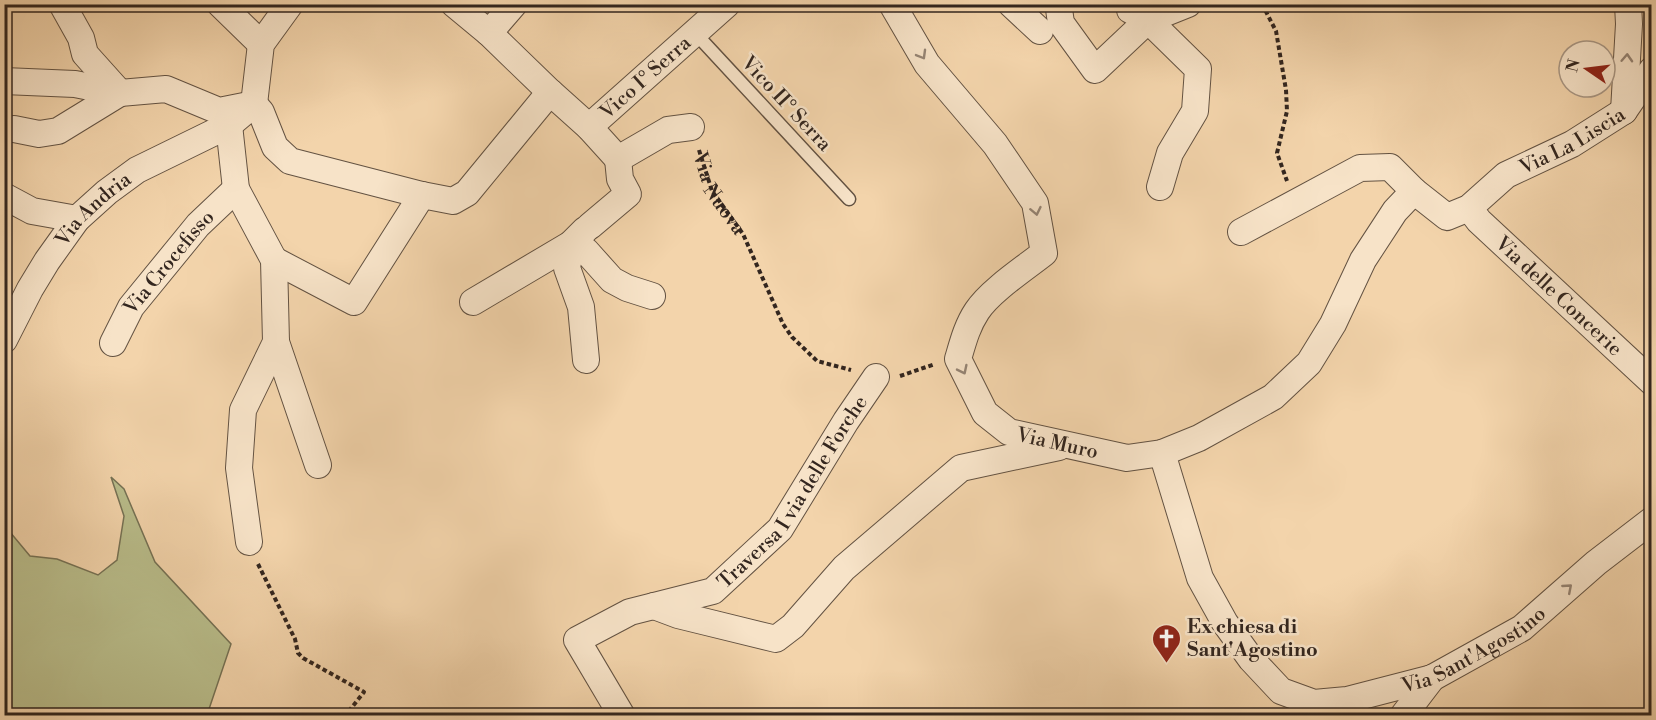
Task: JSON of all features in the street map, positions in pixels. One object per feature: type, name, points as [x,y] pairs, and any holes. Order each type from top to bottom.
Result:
[{"type":"street","points":[[62,4],[81,38],[85,54],[120,93]]},
{"type":"street","points":[[220,4],[261,44]]},
{"type":"street","points":[[290,4],[261,44],[254,104],[261,112],[275,147],[290,161],[453,201],[467,192],[550,92]]},
{"type":"street","points":[[454,4],[489,33],[590,128],[618,159],[620,179],[628,194],[582,234],[473,302]]},
{"type":"street","points":[[489,33],[514,4]]},
{"type":"street","name":"Vico I° Serra","points":[[590,128],[727,4]]},
{"type":"street","points":[[892,4],[927,64],[994,144],[1035,203],[1044,253],[1001,287],[978,309],[965,333],[958,358]]},
{"type":"street","points":[[1011,4],[1040,31]]},
{"type":"street","points":[[1061,4],[1059,9],[1061,23],[1095,69],[1138,12],[1188,4]]},
{"type":"street","points":[[1624,111],[1628,4]]},
{"type":"street","points":[[1138,12],[1198,69],[1196,111],[1170,153],[1160,187]]},
{"type":"street","name":"Via La Liscia","points":[[1469,208],[1506,175],[1572,144],[1624,111],[1652,70]]},
{"type":"street","points":[[4,81],[75,84],[120,93],[166,89],[219,111],[254,104]]},
{"type":"street","points":[[14,129],[39,134],[58,131],[120,93]]},
{"type":"street","name":"Via Andria","points":[[4,340],[30,289],[76,219],[137,170],[229,125],[254,104]]},
{"type":"street","points":[[229,125],[236,189],[274,260],[276,342],[318,465]]},
{"type":"street","name":"Via Nuova","points":[[618,159],[668,130],[691,127]]},
{"type":"street","points":[[1241,232],[1360,168],[1390,167],[1422,198],[1447,217],[1469,208]]},
{"type":"street","name":"Via Crocefisso","points":[[113,343],[131,307],[198,225],[236,189]]},
{"type":"street","points":[[274,260],[354,302],[422,195]]},
{"type":"street","points":[[4,196],[32,211],[76,219]]},
{"type":"street","name":"Via Muro","points":[[958,358],[985,413],[1009,432],[1127,458],[1162,453],[1199,438],[1273,397],[1309,363],[1333,324],[1363,260],[1395,211],[1422,198]]},
{"type":"street","name":"Via delle Concerie","points":[[1469,208],[1479,221],[1652,382]]},
{"type":"street","points":[[582,234],[586,251],[612,280],[627,288],[652,296]]},
{"type":"street","points":[[582,234],[567,268],[581,307],[586,360]]},
{"type":"street","points":[[249,542],[239,468],[243,410],[276,342]]},
{"type":"street","name":"Traversa I via delle Forche","points":[[622,716],[577,640],[630,612],[713,591],[780,529],[876,376]]},
{"type":"street","points":[[654,606],[678,615],[776,639],[793,626],[844,568],[961,468],[1068,445]]},
{"type":"street","name":"Via Sant'Agostino","points":[[1162,453],[1200,578],[1225,623],[1244,650],[1281,691],[1314,703],[1347,700],[1432,678],[1522,628],[1596,563],[1652,520]]},
{"type":"street","points":[[1403,716],[1432,678]]},
{"type":"lane","name":"Vico II° Serra","points":[[696,34],[849,199]]},
{"type":"path","points":[[1262,4],[1276,31],[1287,111],[1277,153],[1294,202]]},
{"type":"path","name":"Via Nuova","points":[[691,127],[712,191],[743,234],[783,324],[792,337],[817,361],[876,376],[896,377],[921,367],[958,358]]},
{"type":"path","points":[[249,542],[264,579],[295,639],[298,652],[303,658],[364,692],[345,716]]},
{"type":"green space","points":[[111,477],[124,489],[155,562],[231,644],[207,715],[5,715],[5,526],[30,556],[57,559],[98,575],[117,560],[124,516]]},
{"type":"place","name":"Ex chiesa di Sant'Agostino","points":[[1166,664]]}]
